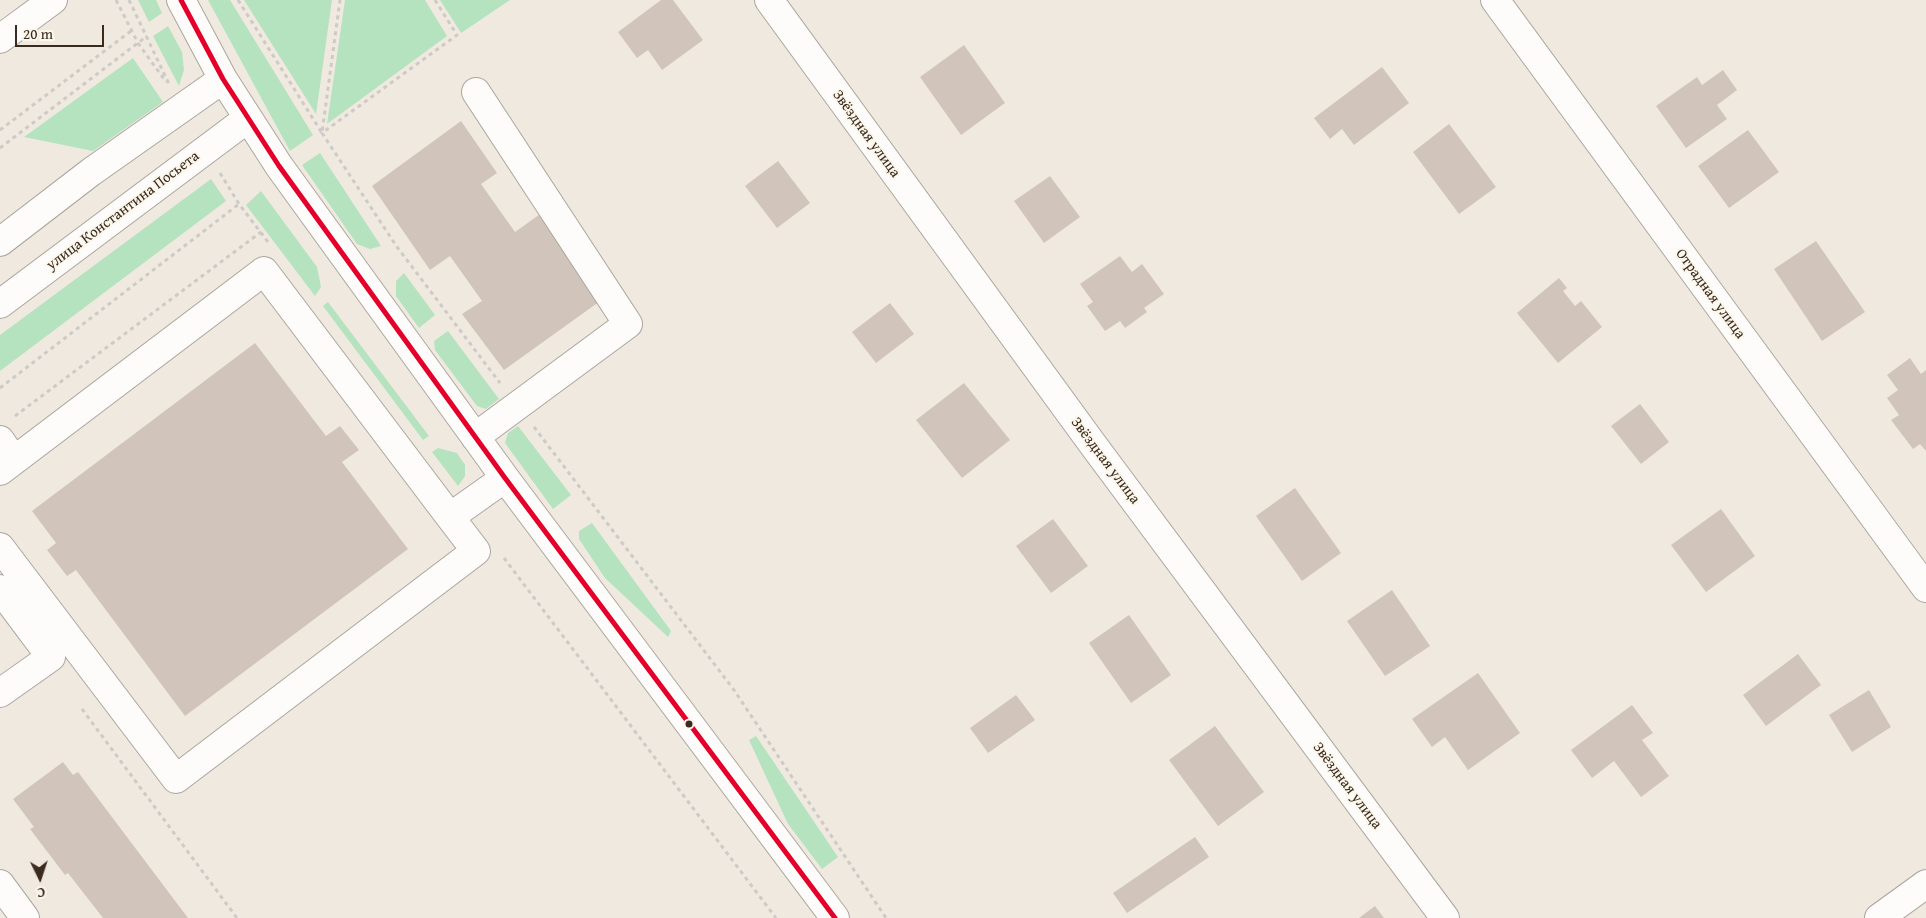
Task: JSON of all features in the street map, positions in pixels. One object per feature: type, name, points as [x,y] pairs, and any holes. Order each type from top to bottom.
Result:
[{"type":"street","points":[[0,39],[53,0]]},
{"type":"street","points":[[181,0],[247,119],[279,166],[505,478],[835,918]]},
{"type":"street","name":"Звёздная улица","points":[[769,0],[1091,442],[1445,918]]},
{"type":"street","name":"Отрадная улица","points":[[1495,0],[1926,588]]},
{"type":"street","points":[[0,242],[91,172],[223,78]]},
{"type":"street","points":[[475,437],[628,324],[476,92]]},
{"type":"street","name":"улица Константина Посьета","points":[[0,304],[247,119]]},
{"type":"street","points":[[0,547],[176,779],[476,551],[264,272],[6,448]]},
{"type":"street","points":[[450,517],[505,478]]},
{"type":"street","points":[[0,589],[51,657],[0,693]]},
{"type":"street","points":[[0,884],[25,918]]},
{"type":"street","points":[[1879,918],[1926,884]]},
{"type":"path","points":[[116,0],[138,43],[171,90]]},
{"type":"path","points":[[238,0],[397,247],[734,690],[886,918]]},
{"type":"path","points":[[322,133],[340,0]]},
{"type":"path","points":[[322,133],[457,35],[435,0]]},
{"type":"path","points":[[0,130],[131,31]]},
{"type":"path","points":[[0,148],[147,36]]},
{"type":"path","points":[[0,388],[239,204]]},
{"type":"path","points":[[6,448],[261,232]]},
{"type":"path","points":[[82,709],[237,918]]},
{"type":"green space","points":[[138,0],[156,0],[162,13],[149,22]]},
{"type":"green space","points":[[208,0],[230,0],[313,135],[290,151]]},
{"type":"green space","points":[[244,0],[332,0],[316,114]]},
{"type":"green space","points":[[345,0],[425,0],[447,36],[327,124]]},
{"type":"green space","points":[[440,0],[510,0],[461,33]]},
{"type":"green space","points":[[168,26],[182,52],[184,70],[179,86],[153,36]]},
{"type":"green space","points":[[133,58],[163,102],[93,151],[24,137]]},
{"type":"green space","points":[[320,153],[381,246],[370,249],[357,244],[302,165]]},
{"type":"green space","points":[[211,179],[226,201],[0,371],[0,335]]},
{"type":"green space","points":[[261,191],[317,267],[321,287],[315,296],[246,205]]},
{"type":"green space","points":[[404,273],[435,315],[419,328],[396,296],[396,281]]},
{"type":"green space","points":[[328,302],[429,436],[423,440],[323,306]]},
{"type":"green space","points":[[448,331],[499,399],[486,409],[477,406],[435,350],[434,341]]},
{"type":"green space","points":[[518,426],[571,495],[553,509],[505,443],[508,433]]},
{"type":"green space","points":[[438,448],[457,453],[465,465],[465,476],[458,486],[432,452]]},
{"type":"green space","points":[[592,523],[671,631],[668,637],[605,578],[579,539],[579,531]]},
{"type":"green space","points":[[756,736],[838,857],[822,869],[788,824],[749,740]]},
{"type":"building","points":[[661,0],[673,0],[703,40],[662,70],[648,50],[637,58],[618,32]]},
{"type":"building","points":[[964,45],[1005,103],[961,135],[920,77]]},
{"type":"building","points":[[1382,67],[1409,103],[1354,145],[1342,129],[1330,139],[1314,118]]},
{"type":"building","points":[[1723,70],[1737,90],[1717,105],[1727,119],[1686,148],[1656,106],[1697,77],[1702,85]]},
{"type":"building","points":[[461,121],[497,173],[481,184],[515,232],[543,212],[603,299],[504,370],[462,314],[482,301],[450,256],[430,270],[372,186]]},
{"type":"building","points":[[1449,124],[1496,187],[1459,214],[1413,152]]},
{"type":"building","points":[[1748,130],[1779,172],[1729,208],[1698,166]]},
{"type":"building","points":[[778,161],[810,203],[777,228],[745,186]]},
{"type":"building","points":[[1050,176],[1080,217],[1044,243],[1014,201]]},
{"type":"building","points":[[1816,241],[1865,312],[1822,341],[1774,269]]},
{"type":"building","points":[[1120,256],[1132,272],[1142,264],[1164,294],[1144,308],[1147,312],[1125,328],[1120,321],[1105,331],[1087,306],[1093,302],[1080,284]]},
{"type":"building","points":[[1559,278],[1567,288],[1563,291],[1575,306],[1581,301],[1602,327],[1558,363],[1517,313]]},
{"type":"building","points":[[890,303],[914,334],[876,363],[852,332]]},
{"type":"building","points":[[255,343],[326,436],[340,426],[359,450],[342,462],[408,549],[185,716],[76,570],[67,576],[47,550],[56,543],[32,511]]},
{"type":"building","points":[[1910,358],[1921,374],[1926,370],[1926,451],[1920,444],[1913,449],[1891,420],[1899,415],[1887,398],[1898,390],[1887,375]]},
{"type":"building","points":[[964,383],[1010,440],[962,478],[916,420]]},
{"type":"building","points":[[1640,404],[1669,442],[1641,464],[1611,426]]},
{"type":"building","points":[[1295,488],[1341,553],[1302,581],[1256,516]]},
{"type":"building","points":[[1721,509],[1755,556],[1706,592],[1671,545]]},
{"type":"building","points":[[1053,519],[1088,566],[1051,593],[1016,546]]},
{"type":"building","points":[[1392,590],[1430,646],[1385,676],[1347,621]]},
{"type":"building","points":[[1129,615],[1171,675],[1131,703],[1089,643]]},
{"type":"building","points":[[1798,654],[1821,685],[1766,726],[1743,695]]},
{"type":"building","points":[[1478,673],[1520,733],[1468,770],[1445,737],[1432,747],[1412,719]]},
{"type":"building","points":[[1869,690],[1891,727],[1852,752],[1829,715]]},
{"type":"building","points":[[1016,695],[1035,720],[988,753],[970,728]]},
{"type":"building","points":[[1632,705],[1653,733],[1642,740],[1669,776],[1641,797],[1614,761],[1592,778],[1571,750]]},
{"type":"building","points":[[1215,726],[1264,792],[1218,826],[1169,760]]},
{"type":"building","points":[[63,762],[73,775],[78,772],[188,918],[103,918],[68,873],[65,875],[30,829],[34,827],[13,799]]},
{"type":"building","points":[[1195,837],[1209,857],[1127,913],[1113,893]]},
{"type":"building","points":[[1375,906],[1384,918],[1359,918]]},
{"type":"transit line","points":[[181,0],[223,79],[279,166],[505,478],[835,918]]}]
